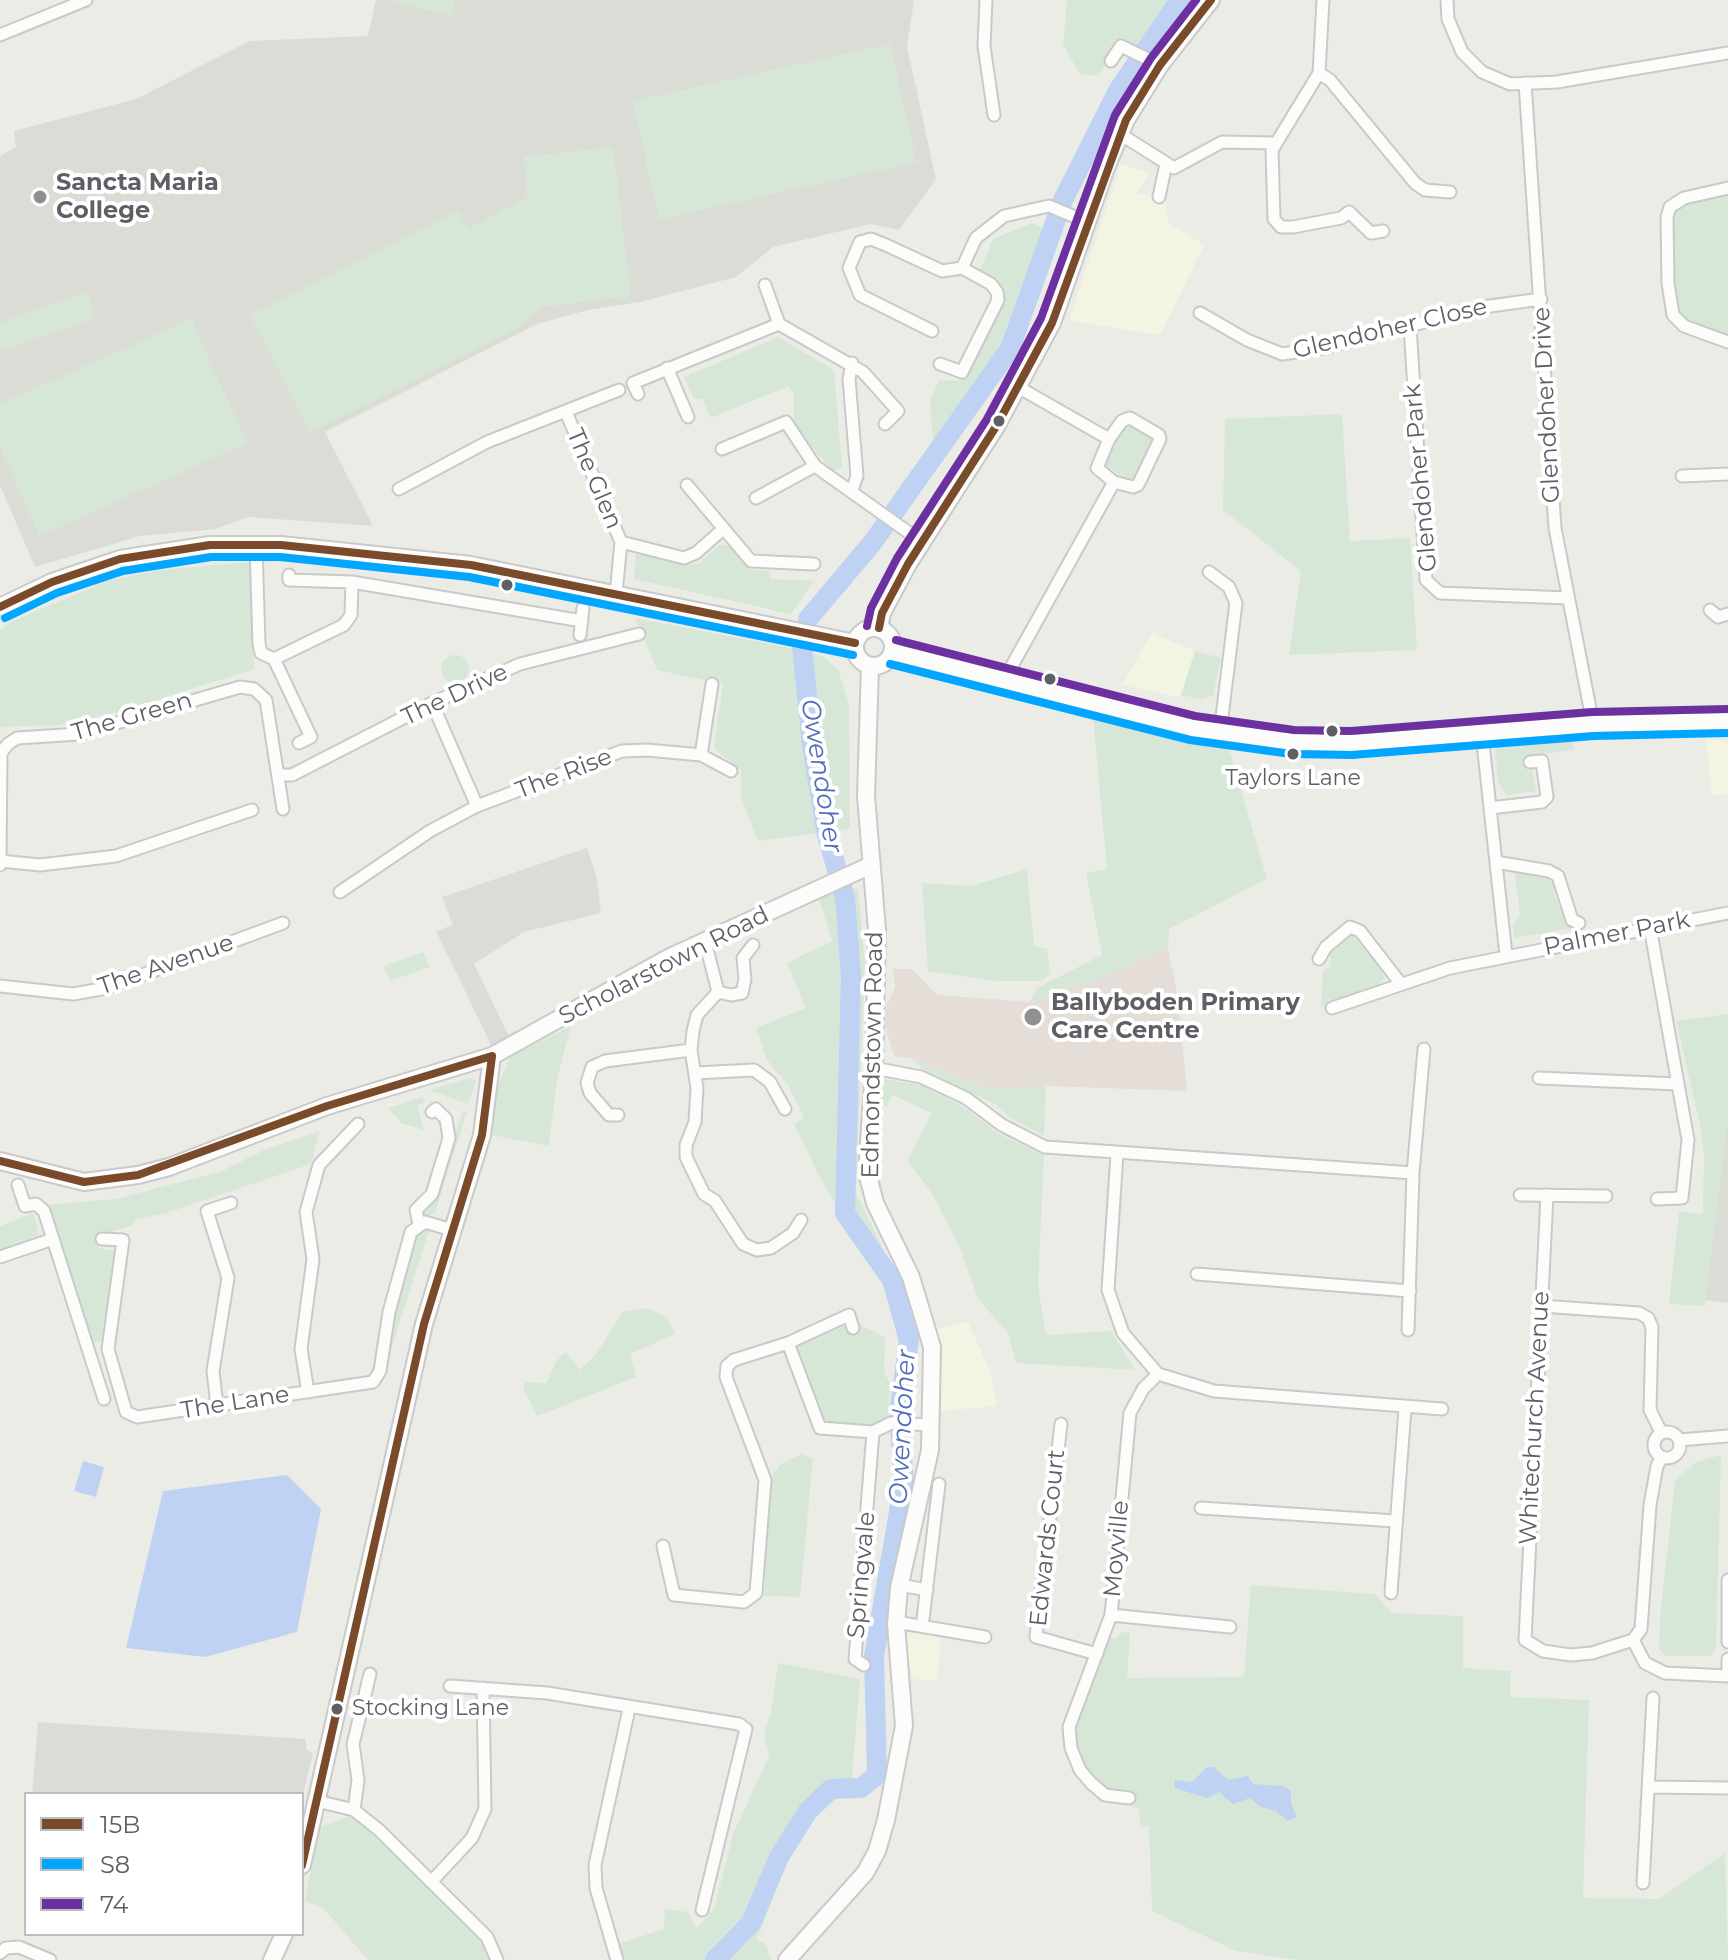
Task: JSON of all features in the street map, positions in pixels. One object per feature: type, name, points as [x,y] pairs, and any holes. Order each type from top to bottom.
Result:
[{"type":"main road","points":[[879,628],[882,613],[922,542],[1018,387],[1052,323],[1120,134],[1156,62],[1211,0]]},
{"type":"main road","points":[[0,607],[52,582],[120,559],[210,545],[256,545],[427,559],[855,643]]},
{"type":"main road","points":[[879,628],[891,637],[893,652],[885,663],[870,666],[859,659],[855,643],[865,630],[879,628]]},
{"type":"main road","points":[[893,652],[1220,733],[1293,742],[1351,743],[1593,724],[1728,721]]},
{"type":"main road","name":"Edmondstown Road","points":[[787,1960],[865,1873],[877,1851],[901,1755],[904,1726],[896,1622],[900,1585],[930,1450],[932,1347],[911,1277],[869,1187],[877,930],[869,866],[866,743],[870,666]]},
{"type":"main road","name":"Scholarstown Road","points":[[0,1161],[84,1182],[138,1175],[327,1106],[492,1056],[645,970],[839,877],[869,866]]},
{"type":"main road","points":[[304,1856],[424,1324],[482,1135],[492,1056]]},
{"type":"main road","points":[[272,1960],[283,1936]]},
{"type":"street","points":[[0,35],[86,0]]},
{"type":"street","points":[[986,0],[984,46],[994,115]]},
{"type":"street","points":[[1323,0],[1319,73],[1274,143],[1274,219],[1281,227],[1341,218],[1349,212],[1371,233],[1383,231]]},
{"type":"street","points":[[1447,0],[1448,19],[1462,52],[1482,72],[1510,84],[1557,82],[1728,53]]},
{"type":"street","points":[[1111,61],[1121,46],[1156,62]]},
{"type":"street","points":[[1319,73],[1330,80],[1415,183],[1425,190],[1452,191]]},
{"type":"street","name":"Glendoher Drive","points":[[1525,83],[1541,299],[1547,455],[1568,598],[1593,724]]},
{"type":"street","points":[[1120,134],[1166,164],[1183,167],[1222,142],[1274,143]]},
{"type":"street","points":[[1159,197],[1166,164]]},
{"type":"street","points":[[1728,188],[1684,198],[1670,207],[1667,217],[1673,315],[1684,326],[1728,342]]},
{"type":"street","points":[[962,268],[976,238],[1004,216],[1049,206],[1087,222]]},
{"type":"street","points":[[932,331],[860,295],[849,268],[860,242],[871,239],[942,271],[962,268],[991,284],[998,300],[962,372],[940,364]]},
{"type":"street","points":[[765,285],[779,324],[852,363],[898,411],[885,424]]},
{"type":"street","name":"Glendoher Close","points":[[1200,313],[1247,340],[1282,354],[1324,348],[1483,307],[1541,299]]},
{"type":"street","points":[[638,394],[633,383],[779,324]]},
{"type":"street","name":"Glendoher Park","points":[[1410,326],[1426,580],[1440,593],[1568,598]]},
{"type":"street","points":[[852,363],[849,379],[857,476],[852,490]]},
{"type":"street","points":[[667,368],[688,417]]},
{"type":"street","points":[[1018,387],[1109,439]]},
{"type":"street","name":"The Glen","points":[[399,489],[487,442],[619,390]]},
{"type":"street","name":"The Glen","points":[[566,412],[621,542],[616,594]]},
{"type":"street","points":[[1130,418],[1159,435],[1160,439],[1138,485],[1133,487],[1114,482],[1097,468],[1109,439],[1122,421],[1130,418]]},
{"type":"street","points":[[722,449],[786,422],[815,466],[922,542]]},
{"type":"street","points":[[756,498],[815,466]]},
{"type":"street","points":[[1682,476],[1728,474]]},
{"type":"street","points":[[1004,680],[1114,482]]},
{"type":"street","points":[[687,485],[751,561],[814,564]]},
{"type":"street","points":[[621,542],[684,558],[696,553],[723,529]]},
{"type":"street","points":[[256,545],[259,644],[261,653],[274,659],[311,737],[299,743]]},
{"type":"street","points":[[1209,572],[1229,587],[1236,603],[1220,733]]},
{"type":"street","points":[[289,575],[289,580],[352,582],[582,615],[580,635]]},
{"type":"street","points":[[274,659],[344,625],[351,615],[352,582]]},
{"type":"street","points":[[1710,610],[1718,617],[1728,614]]},
{"type":"street","name":"The Drive","points":[[278,775],[292,775],[432,703],[520,664],[639,634]]},
{"type":"street","points":[[701,755],[712,684]]},
{"type":"street","name":"The Green","points":[[0,863],[1,753],[17,738],[79,734],[240,687],[254,689],[266,700],[283,809]]},
{"type":"street","points":[[432,703],[477,806]]},
{"type":"street","points":[[1482,734],[1506,955]]},
{"type":"street","name":"The Rise","points":[[340,892],[418,838],[477,806],[622,751],[701,755],[731,771]]},
{"type":"street","points":[[1490,808],[1542,802],[1547,797],[1542,761],[1530,762]]},
{"type":"street","points":[[0,863],[40,865],[116,856],[252,810]]},
{"type":"street","name":"Palmer Park","points":[[1496,862],[1549,871],[1558,876],[1572,920],[1579,923]]},
{"type":"street","name":"Palmer Park","points":[[1332,1008],[1401,984],[1506,955],[1728,913]]},
{"type":"street","name":"The Avenue","points":[[0,986],[73,994],[107,988],[283,923]]},
{"type":"street","points":[[1319,959],[1326,947],[1350,927],[1360,931],[1401,984]]},
{"type":"street","points":[[1650,927],[1688,1140],[1682,1198],[1657,1199]]},
{"type":"street","points":[[705,941],[718,992]]},
{"type":"street","points":[[718,992],[731,995],[742,993],[745,979],[743,958],[753,945]]},
{"type":"street","points":[[718,992],[697,1015],[691,1050],[695,1073],[695,1122],[686,1145],[686,1157],[704,1194],[715,1201],[743,1244],[757,1250],[784,1241],[801,1220]]},
{"type":"street","points":[[1408,1330],[1413,1173],[1424,1049]]},
{"type":"street","points":[[618,1115],[609,1115],[590,1093],[587,1083],[592,1067],[605,1061],[691,1050]]},
{"type":"street","points":[[874,1068],[921,1077],[944,1087],[1045,1147],[1413,1173]]},
{"type":"street","points":[[695,1073],[754,1070],[770,1082],[785,1109]]},
{"type":"street","points":[[1539,1078],[1677,1084]]},
{"type":"street","name":"The Lane","points":[[102,1239],[123,1240],[124,1253],[109,1360],[126,1412],[131,1416],[370,1383],[378,1377],[389,1312],[411,1232],[419,1224],[416,1210],[432,1194],[449,1138],[446,1119],[436,1109],[432,1112]]},
{"type":"street","points":[[308,1392],[301,1349],[313,1259],[306,1212],[319,1165],[358,1124]]},
{"type":"street","points":[[1117,1154],[1108,1290],[1123,1333],[1158,1374],[1214,1391],[1405,1409],[1442,1409]]},
{"type":"street","points":[[18,1185],[25,1206],[36,1204],[44,1211],[104,1399]]},
{"type":"street","points":[[1520,1195],[1606,1196]]},
{"type":"street","name":"Whitechurch Avenue","points":[[1547,1195],[1525,1640],[1543,1651],[1571,1655],[1592,1653],[1633,1640]]},
{"type":"street","points":[[217,1406],[213,1371],[228,1278],[207,1211],[231,1203]]},
{"type":"street","points":[[419,1224],[452,1230]]},
{"type":"street","points":[[0,1257],[53,1239]]},
{"type":"street","points":[[1197,1274],[1410,1291]]},
{"type":"street","points":[[1542,1306],[1639,1313],[1648,1318],[1652,1327],[1650,1410],[1661,1432]]},
{"type":"street","points":[[663,1546],[674,1595],[744,1602],[756,1593],[765,1480],[726,1377],[727,1366],[734,1360],[788,1343],[849,1315],[853,1328]]},
{"type":"street","points":[[788,1343],[820,1428],[873,1432],[891,1423],[931,1425]]},
{"type":"street","points":[[92,1364],[109,1360]]},
{"type":"street","name":"Moyville","points":[[1158,1374],[1143,1389],[1130,1413],[1111,1615],[1230,1627]]},
{"type":"street","points":[[1391,1593],[1405,1409]]},
{"type":"street","name":"Edwards Court","points":[[1061,1424],[1036,1637],[1047,1643],[1097,1654]]},
{"type":"street","name":"Springvale","points":[[864,1665],[855,1659],[873,1432]]},
{"type":"street","points":[[1661,1432],[1674,1433],[1679,1440],[1678,1452],[1671,1458],[1655,1452],[1653,1443],[1661,1432]]},
{"type":"street","points":[[1679,1440],[1728,1436]]},
{"type":"street","points":[[1662,1457],[1657,1466],[1650,1505],[1641,1629],[1633,1640],[1645,1663],[1665,1673],[1728,1676],[1728,1659]]},
{"type":"street","points":[[923,1619],[939,1484]]},
{"type":"street","points":[[1201,1508],[1395,1521]]},
{"type":"street","points":[[1728,1580],[1728,1642]]},
{"type":"street","points":[[900,1585],[927,1590]]},
{"type":"street","points":[[1111,1615],[1069,1727],[1071,1748],[1080,1770],[1091,1783],[1105,1795],[1129,1798]]},
{"type":"street","points":[[896,1622],[985,1637]]},
{"type":"street","points":[[354,1810],[358,1780],[353,1744],[370,1674]]},
{"type":"street","points":[[450,1686],[547,1693],[629,1709],[739,1724],[746,1729],[702,1910]]},
{"type":"street","points":[[432,1881],[472,1838],[485,1809],[483,1688]]},
{"type":"street","points":[[1643,1883],[1653,1698]]},
{"type":"street","points":[[617,1960],[596,1888],[595,1865],[629,1709]]},
{"type":"street","points":[[1649,1787],[1728,1788]]},
{"type":"street","points":[[317,1801],[354,1810],[432,1881],[487,1937],[497,1960]]},
{"type":"street","points":[[0,1953],[6,1948],[19,1947],[50,1960]]},
{"type":"shaded area","name":"Sancta Maria College","points":[[376,0],[914,0],[907,47],[936,179],[899,230],[871,224],[773,247],[736,277],[537,324],[325,432],[373,526],[248,517],[216,529],[140,536],[35,567],[0,485],[0,156],[16,147],[14,131],[136,99],[250,41],[368,36]]},
{"type":"shaded area","points":[[390,0],[455,0],[451,16]]},
{"type":"shaded area","points":[[1067,0],[1192,0],[1149,52],[1123,42],[1098,76],[1080,74],[1063,45]]},
{"type":"shaded area","points":[[890,44],[916,162],[659,219],[633,101]]},
{"type":"shaded area","points":[[613,147],[631,296],[541,307],[518,328],[311,433],[250,314],[458,210],[468,229],[528,197],[524,157]]},
{"type":"shaded area","points":[[1121,164],[1149,173],[1137,193],[1166,200],[1168,222],[1204,245],[1160,335],[1072,321],[1070,316]]},
{"type":"shaded area","points":[[1728,195],[1728,335],[1680,317],[1674,293],[1672,217],[1683,203]]},
{"type":"shaded area","points":[[1032,223],[1054,233],[1017,331],[933,441],[930,402],[939,380],[958,381],[1004,293],[1000,283],[980,270],[993,239]]},
{"type":"shaded area","points":[[87,292],[96,318],[0,352],[0,323]]},
{"type":"shaded area","points":[[191,319],[247,443],[40,536],[0,448],[0,404]]},
{"type":"shaded area","points":[[778,337],[834,370],[842,468],[832,471],[793,424],[794,395],[789,386],[711,418],[702,399],[694,399],[684,377]]},
{"type":"shaded area","points":[[1342,414],[1350,541],[1410,538],[1417,650],[1289,655],[1301,571],[1223,510],[1225,419]]},
{"type":"shaded area","points":[[1129,423],[1152,437],[1151,448],[1135,479],[1129,482],[1106,465],[1107,454],[1119,431]]},
{"type":"shaded area","points":[[719,545],[728,545],[753,570],[770,571],[771,579],[814,581],[791,614],[634,579],[636,554],[690,565],[700,563]]},
{"type":"shaded area","points":[[250,562],[254,669],[119,712],[60,725],[0,727],[0,630],[11,622],[107,581],[160,570]]},
{"type":"shaded area","points":[[635,618],[796,649],[824,657],[838,670],[849,704],[850,829],[758,841],[741,797],[741,770],[714,749],[723,684],[657,670]]},
{"type":"shaded area","points":[[1152,633],[1195,651],[1180,697],[1122,685]]},
{"type":"shaded area","points":[[1195,651],[1221,658],[1213,696],[1200,699],[1181,695]]},
{"type":"shaded area","points":[[455,655],[465,659],[469,669],[465,679],[455,683],[445,679],[441,669],[445,659]]},
{"type":"shaded area","points":[[1093,717],[1229,749],[1267,879],[1169,929],[1168,948],[1055,997],[1030,1002],[1037,988],[1102,955],[1086,873],[1107,869]]},
{"type":"shaded area","points":[[1706,738],[1728,742],[1728,794],[1712,795]]},
{"type":"shaded area","points":[[1572,739],[1574,749],[1530,757],[1536,791],[1508,795],[1503,791],[1498,782],[1495,748],[1499,745]]},
{"type":"shaded area","points":[[587,848],[597,878],[601,913],[524,932],[474,964],[509,1036],[491,1045],[436,931],[453,925],[442,897]]},
{"type":"shaded area","points":[[1507,868],[1550,876],[1557,884],[1553,890],[1566,922],[1578,931],[1572,933],[1566,929],[1514,938],[1513,925],[1520,916],[1515,873]]},
{"type":"shaded area","points":[[1027,869],[1034,946],[1047,949],[1050,973],[1041,981],[996,981],[928,971],[922,883],[971,886]]},
{"type":"shaded area","points":[[847,887],[858,889],[865,963],[856,1193],[883,1248],[867,1256],[819,1176],[794,1124],[804,1118],[788,1085],[767,1060],[756,1028],[806,1008],[787,963],[832,941],[819,898]]},
{"type":"shaded area","points":[[1347,932],[1356,934],[1354,937],[1381,969],[1384,979],[1369,994],[1364,991],[1329,1001],[1321,1008],[1323,970],[1331,966],[1329,950]]},
{"type":"shaded area","name":"Ballyboden Primary Care Centre","points":[[1168,948],[1177,994],[1187,1091],[1046,1086],[991,1090],[910,1058],[894,1056],[885,1026],[886,1008],[895,987],[893,969],[912,969],[937,995],[1030,1002],[1056,996]]},
{"type":"shaded area","points":[[423,952],[429,967],[390,981],[384,966]]},
{"type":"shaded area","points":[[1728,1014],[1728,1116],[1705,1306],[1669,1304],[1679,1212],[1703,1214],[1704,1155],[1700,1125],[1676,1021]]},
{"type":"shaded area","points":[[571,1026],[557,1079],[549,1146],[487,1134],[498,1085],[510,1057]]},
{"type":"shaded area","points":[[910,1058],[991,1090],[1046,1086],[1044,1136],[1011,1118],[995,1104],[923,1069]]},
{"type":"shaded area","points":[[469,1078],[476,1080],[468,1104],[429,1090]]},
{"type":"shaded area","points":[[884,1079],[920,1085],[962,1106],[1001,1135],[1044,1155],[1038,1286],[1046,1335],[1111,1331],[1135,1370],[1016,1363],[1008,1333],[978,1299],[960,1248],[930,1190],[907,1161],[932,1113],[892,1095],[887,1106],[882,1105]]},
{"type":"shaded area","points":[[423,1097],[424,1103],[417,1105],[424,1130],[401,1123],[388,1108]]},
{"type":"shaded area","points":[[463,1110],[467,1112],[435,1213],[422,1218],[420,1209],[435,1196]]},
{"type":"shaded area","points":[[1728,1116],[1728,1303],[1705,1300]]},
{"type":"shaded area","points":[[320,1131],[311,1164],[166,1213],[136,1219],[131,1226],[101,1235],[99,1248],[118,1251],[101,1341],[91,1344],[47,1205],[115,1199],[220,1172],[264,1150]]},
{"type":"shaded area","points":[[34,1213],[39,1235],[0,1249],[0,1226]]},
{"type":"shaded area","points":[[423,1227],[430,1228],[385,1369],[394,1314],[414,1235]]},
{"type":"shaded area","points":[[647,1308],[668,1318],[675,1334],[630,1354],[636,1377],[537,1416],[523,1388],[526,1382],[547,1383],[556,1361],[566,1352],[580,1370],[596,1354],[623,1312]]},
{"type":"shaded area","points":[[968,1322],[991,1373],[997,1406],[940,1411],[940,1355],[935,1330]]},
{"type":"shaded area","points":[[860,1325],[885,1337],[884,1372],[890,1383],[888,1416],[878,1425],[841,1427],[821,1418],[797,1347],[844,1326],[850,1332]]},
{"type":"shaded area","points":[[802,1454],[813,1459],[800,1597],[764,1596],[772,1476],[781,1464]]},
{"type":"shaded area","points":[[1721,1455],[1716,1649],[1711,1656],[1665,1656],[1659,1649],[1660,1617],[1675,1481],[1696,1462]]},
{"type":"shaded area","points":[[1251,1585],[1375,1594],[1392,1613],[1463,1616],[1463,1668],[1511,1671],[1510,1697],[1589,1700],[1583,1898],[1659,1899],[1725,1853],[1728,1960],[1297,1960],[1236,1951],[1152,1911],[1149,1826],[1140,1825],[1139,1809],[1132,1807],[1131,1794],[1114,1795],[1082,1767],[1072,1726],[1106,1638],[1116,1639],[1121,1632],[1130,1633],[1127,1678],[1244,1677]]},
{"type":"shaded area","points":[[908,1629],[941,1634],[937,1680],[913,1679],[907,1650]]},
{"type":"shaded area","points":[[778,1663],[860,1679],[852,1777],[821,1805],[791,1851],[757,1940],[766,1944],[771,1960],[623,1960],[618,1944],[664,1929],[665,1909],[688,1912],[697,1928],[714,1909],[733,1834],[769,1756],[764,1734],[771,1712]]},
{"type":"shaded area","points":[[38,1722],[306,1739],[306,1749],[313,1754],[304,1792],[32,1792]]},
{"type":"shaded area","points":[[351,1815],[456,1912],[481,1939],[492,1960],[368,1960],[323,1908],[305,1901],[318,1828]]},
{"type":"water","points":[[83,1461],[104,1467],[96,1497],[74,1491]]},
{"type":"water","points":[[287,1475],[321,1509],[297,1632],[205,1657],[126,1648],[163,1491]]},
{"type":"water","points":[[1207,1767],[1214,1767],[1228,1780],[1248,1776],[1253,1784],[1283,1786],[1291,1791],[1291,1803],[1297,1817],[1287,1821],[1276,1811],[1261,1807],[1250,1798],[1233,1804],[1219,1792],[1207,1798],[1175,1788],[1175,1780],[1192,1782]]},
{"type":"waterway","name":"Owendoher","points":[[808,619],[873,542],[1010,349],[1063,200],[1119,89],[1180,0]]},
{"type":"waterway","name":"Owendoher","points":[[715,1960],[751,1923],[779,1857],[808,1811],[831,1789],[861,1788],[877,1775],[874,1656],[904,1483],[899,1413],[909,1340],[892,1280],[845,1213],[851,975],[845,898],[827,835],[812,745],[802,646]]},
{"type":"transit line","name":"74","points":[[867,626],[871,608],[897,558],[987,419],[1041,318],[1115,115],[1151,58],[1196,0]]},
{"type":"transit line","name":"15B","points":[[879,628],[882,613],[908,564],[997,425],[1052,323],[1126,120],[1160,65],[1211,0]]},
{"type":"transit line","name":"15B","points":[[0,607],[52,582],[120,559],[210,545],[281,545],[471,565],[855,643]]},
{"type":"transit line","name":"S8","points":[[5,618],[57,593],[123,571],[211,557],[280,557],[469,577],[853,655]]},
{"type":"transit line","name":"74","points":[[896,640],[1195,716],[1294,730],[1351,731],[1592,712],[1728,709]]},
{"type":"transit line","name":"S8","points":[[890,664],[1190,740],[1291,754],[1352,755],[1594,736],[1728,733]]},
{"type":"transit line","name":"15B","points":[[0,1161],[84,1182],[138,1175],[327,1106],[492,1056]]},
{"type":"transit line","name":"15B","points":[[304,1856],[424,1324],[482,1135],[492,1056]]},
{"type":"place","name":"Sancta Maria College","points":[[40,197]]},
{"type":"place","name":"Taylors Lane","points":[[1293,754]]},
{"type":"place","name":"Ballyboden Primary Care Centre","points":[[1033,1017]]},
{"type":"place","name":"Stocking Lane","points":[[337,1709]]}]
